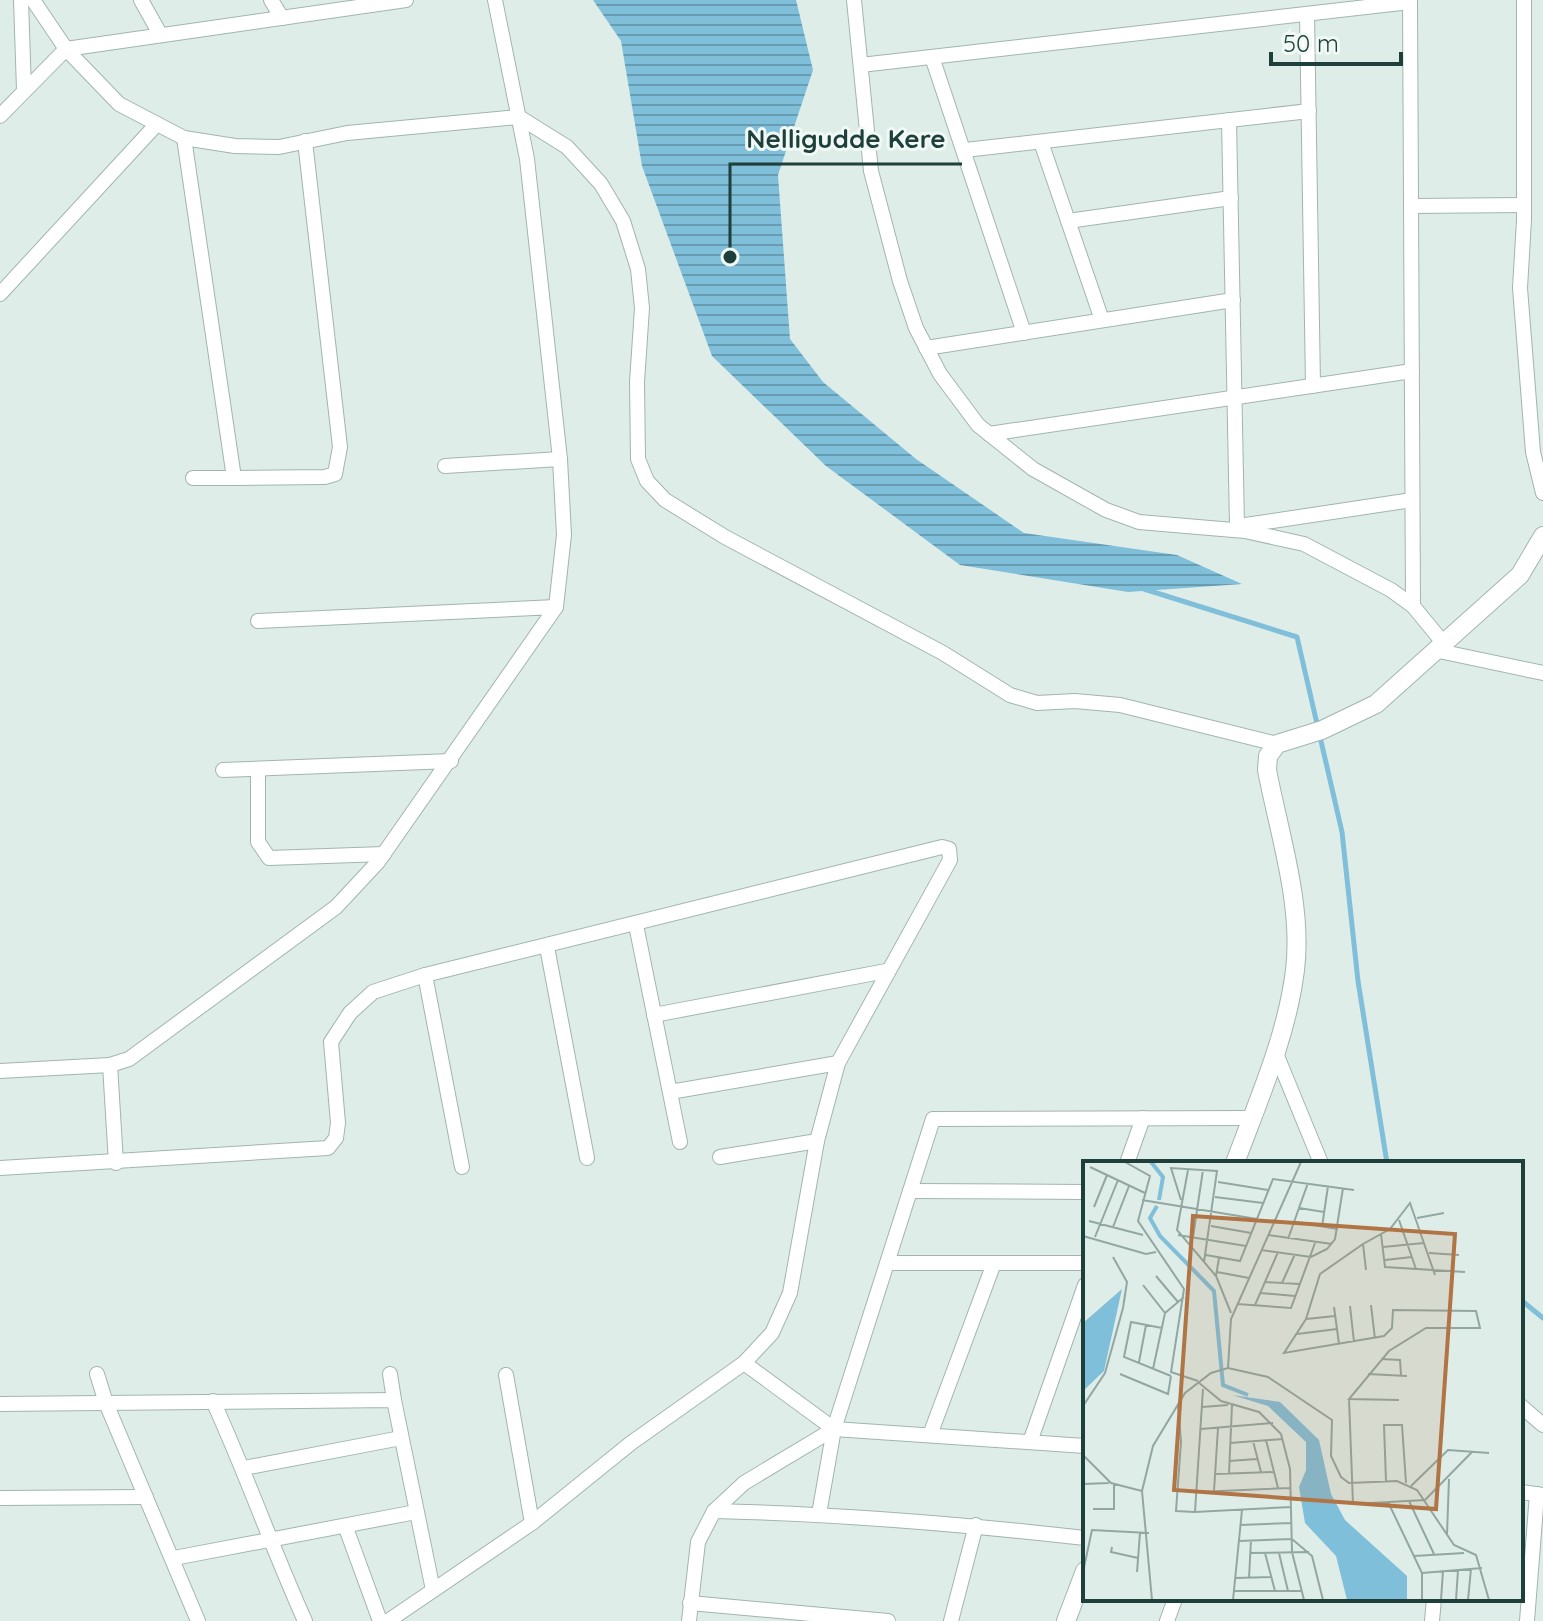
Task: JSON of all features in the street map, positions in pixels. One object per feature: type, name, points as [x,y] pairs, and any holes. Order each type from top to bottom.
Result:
[{"type":"street","points":[[21,0],[24,90]]},
{"type":"street","points":[[33,0],[66,49],[119,104],[184,138],[235,146],[279,147],[458,120],[519,117],[567,147],[601,184],[623,221],[638,269],[642,308],[637,382],[638,459],[647,481],[665,500],[725,537],[943,653],[1010,695],[1037,703],[1075,701],[1120,705],[1277,744],[1322,730],[1376,704],[1520,575],[1543,536]]},
{"type":"street","points":[[141,0],[160,34]]},
{"type":"street","points":[[271,0],[282,18]]},
{"type":"street","points":[[0,116],[66,49],[406,0]]},
{"type":"street","points":[[0,1071],[110,1065],[129,1059],[336,907],[384,854],[556,607],[564,535],[560,459],[527,159],[495,0]]},
{"type":"street","points":[[854,0],[871,171],[900,281],[926,348],[957,399],[989,434],[1033,469],[1106,510],[1139,522],[1245,531],[1304,544],[1391,590],[1413,606],[1442,648],[1543,673]]},
{"type":"street","points":[[1524,0],[1524,205],[1520,288],[1533,452],[1543,493]]},
{"type":"street","points":[[861,65],[1410,1],[1413,606]]},
{"type":"street","points":[[1307,14],[1313,386]]},
{"type":"street","points":[[932,57],[1024,333]]},
{"type":"street","points":[[965,150],[1309,111]]},
{"type":"street","points":[[1229,120],[1237,526]]},
{"type":"street","points":[[0,294],[156,125]]},
{"type":"street","points":[[184,138],[234,478]]},
{"type":"street","points":[[193,478],[325,477],[335,474],[339,468],[340,447],[305,141]]},
{"type":"street","points":[[1041,142],[1102,320]]},
{"type":"street","points":[[1068,221],[1231,198]]},
{"type":"street","points":[[1411,206],[1524,205]]},
{"type":"street","points":[[926,348],[1233,300]]},
{"type":"street","points":[[989,434],[1412,371]]},
{"type":"street","points":[[445,466],[560,459]]},
{"type":"street","points":[[1209,530],[1412,500]]},
{"type":"street","points":[[258,621],[556,607]]},
{"type":"street","points":[[1236,1161],[1275,1051],[1296,968],[1294,910],[1267,770],[1268,756],[1277,744]]},
{"type":"street","points":[[223,770],[451,761]]},
{"type":"street","points":[[258,769],[258,842],[269,858],[384,854]]},
{"type":"street","points":[[0,1168],[328,1148],[336,1138],[338,1123],[331,1042],[350,1013],[373,992],[425,975],[942,847],[949,849],[950,860],[886,971],[838,1063],[817,1141],[790,1293],[772,1333],[744,1363],[631,1443],[532,1523],[388,1621]]},
{"type":"street","points":[[636,925],[680,1142]]},
{"type":"street","points":[[547,947],[587,1158]]},
{"type":"street","points":[[654,1015],[886,971]]},
{"type":"street","points":[[425,975],[462,1167]]},
{"type":"street","points":[[1275,1051],[1320,1161]]},
{"type":"street","points":[[670,1092],[838,1063]]},
{"type":"street","points":[[110,1065],[116,1163]]},
{"type":"street","points":[[1128,1161],[1143,1118]]},
{"type":"street","points":[[819,1514],[834,1429],[933,1119],[1252,1118]]},
{"type":"street","points":[[720,1157],[817,1141]]},
{"type":"street","points":[[910,1191],[1083,1192]]},
{"type":"street","points":[[888,1263],[1083,1263]]},
{"type":"street","points":[[930,1435],[994,1263]]},
{"type":"street","points":[[1030,1442],[1083,1291]]},
{"type":"street","points":[[744,1363],[834,1429],[1083,1446]]},
{"type":"street","points":[[97,1374],[106,1403],[198,1621]]},
{"type":"street","points":[[390,1374],[433,1590]]},
{"type":"street","points":[[506,1375],[532,1523]]},
{"type":"street","points":[[0,1404],[394,1400]]},
{"type":"street","points":[[213,1401],[244,1468],[269,1542],[305,1621]]},
{"type":"street","points":[[1523,1408],[1543,1425]]},
{"type":"street","points":[[689,1621],[698,1542],[714,1511],[744,1483],[834,1429]]},
{"type":"street","points":[[244,1468],[401,1438]]},
{"type":"street","points":[[1527,1621],[1540,1494]]},
{"type":"street","points":[[0,1498],[146,1497]]},
{"type":"street","points":[[714,1511],[819,1514],[976,1525],[1083,1538]]},
{"type":"street","points":[[174,1558],[346,1528],[416,1512]]},
{"type":"street","points":[[951,1621],[976,1525]]},
{"type":"street","points":[[346,1528],[380,1621]]},
{"type":"street","points":[[1066,1621],[1083,1576]]},
{"type":"street","points":[[1167,1621],[1174,1601]]},
{"type":"street","points":[[1432,1621],[1434,1601]]},
{"type":"street","points":[[690,1603],[784,1615],[888,1621]]},
{"type":"water","points":[[593,0],[796,0],[813,70],[778,175],[790,339],[823,382],[916,459],[1024,533],[1177,555],[1242,584],[1128,592],[960,565],[826,466],[712,356],[642,166],[621,41]]},
{"type":"waterway","points":[[1144,589],[1297,637],[1342,832],[1358,981],[1387,1161]]},
{"type":"waterway","points":[[1523,1302],[1543,1318]]},
{"type":"place","name":"Nelligudde Kere","points":[[730,257]]}]
